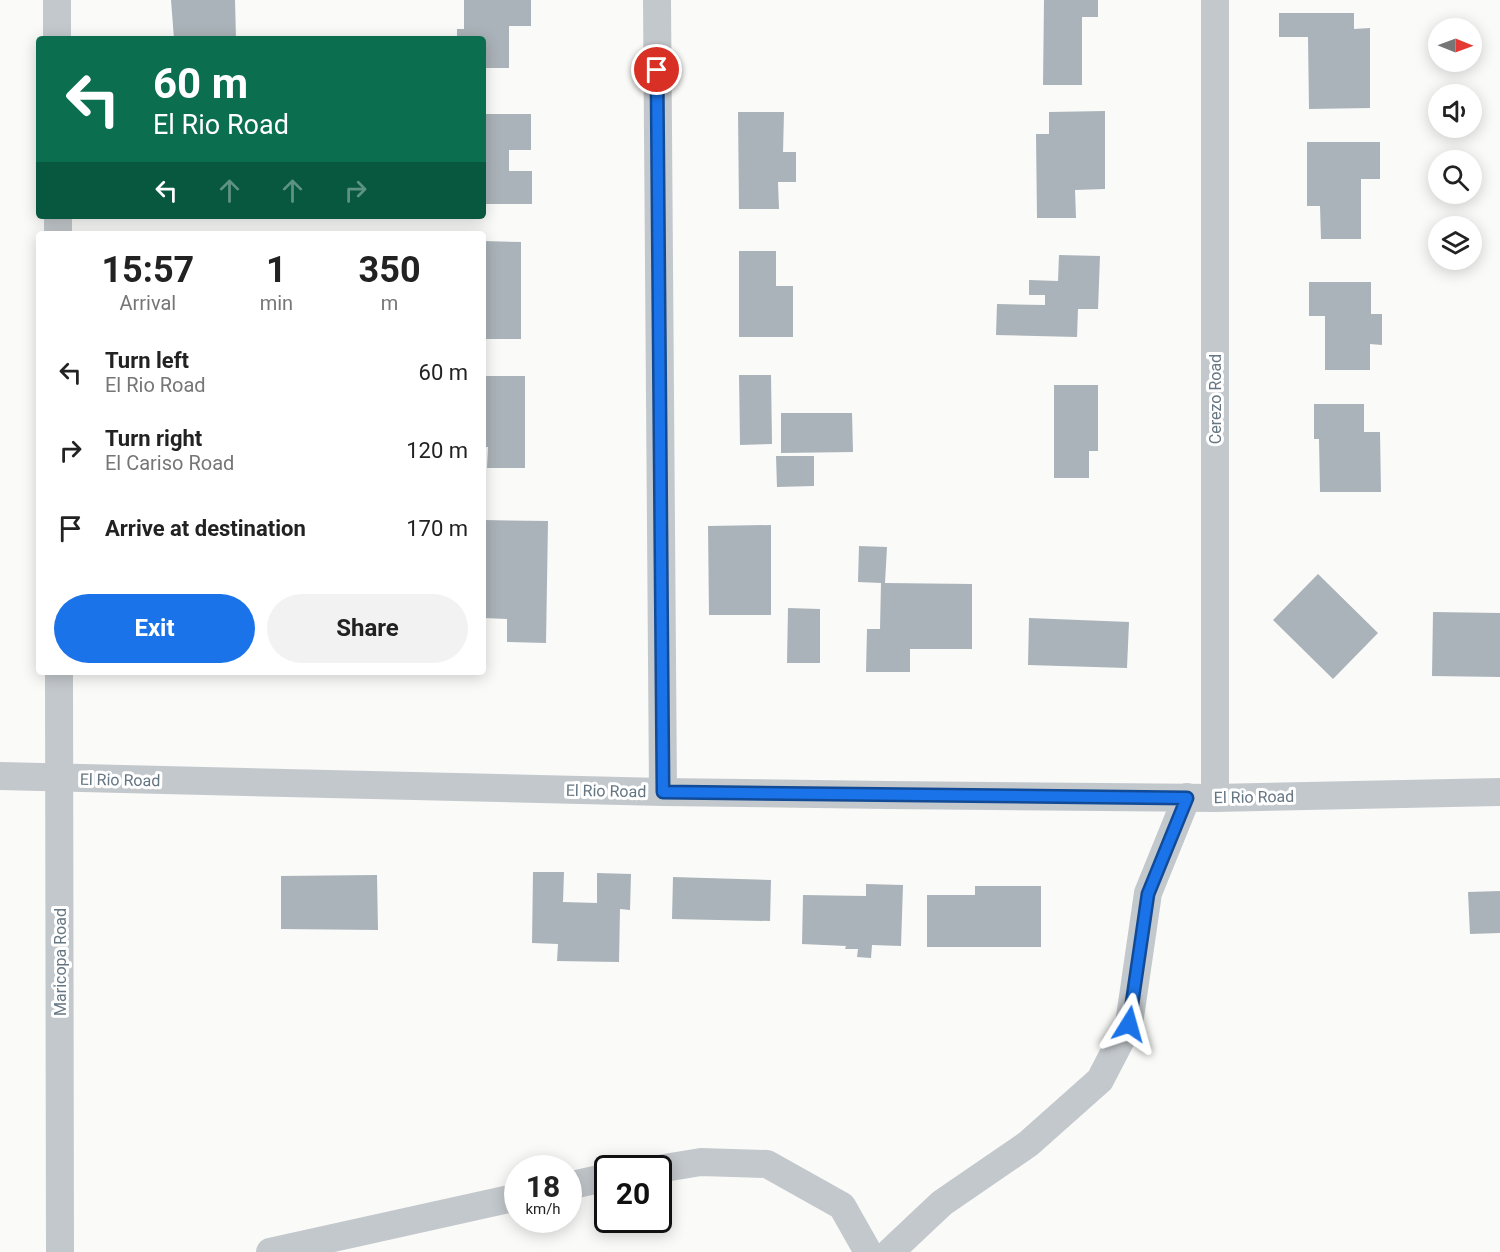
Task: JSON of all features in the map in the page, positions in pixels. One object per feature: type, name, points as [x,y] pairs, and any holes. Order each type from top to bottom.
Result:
[{"type":"street","points":[[57,0],[57,36]]},
{"type":"street","points":[[657,0],[663,792]]},
{"type":"street","name":"Cerezo Road","points":[[1201,798],[1215,0]]},
{"type":"street","name":"Maricopa Road","points":[[59,675],[60,1252]]},
{"type":"street","name":"El Rio Road","points":[[0,776],[663,792],[1201,798],[1500,792]]},
{"type":"street","points":[[890,1252],[942,1203],[1029,1144],[1100,1080],[1129,1024],[1148,894],[1201,798]]},
{"type":"street","points":[[672,1167],[701,1162],[767,1164],[842,1206],[868,1252]]},
{"type":"street","points":[[270,1252],[504,1200]]},
{"type":"building","points":[[171,0],[235,0],[236,36],[174,36]]},
{"type":"building","points":[[464,0],[531,0],[531,26],[509,26],[509,68],[486,68],[486,36],[457,36],[457,29],[464,29]]},
{"type":"building","points":[[1044,0],[1098,0],[1098,17],[1082,17],[1082,85],[1043,85]]},
{"type":"building","points":[[1279,13],[1354,13],[1354,29],[1370,28],[1370,108],[1309,109],[1308,37],[1279,37]]},
{"type":"building","points":[[1105,111],[1105,189],[1075,190],[1076,218],[1037,218],[1036,134],[1049,134],[1049,112]]},
{"type":"building","points":[[738,112],[784,112],[783,152],[796,152],[796,182],[778,182],[779,209],[739,209]]},
{"type":"building","points":[[486,114],[531,114],[531,150],[509,150],[509,171],[532,171],[532,204],[486,204]]},
{"type":"building","points":[[1307,142],[1380,142],[1380,179],[1361,179],[1361,239],[1321,239],[1320,206],[1307,206]]},
{"type":"building","points":[[486,241],[521,242],[521,339],[486,339]]},
{"type":"building","points":[[739,251],[776,251],[776,286],[793,286],[793,337],[739,337]]},
{"type":"building","points":[[1059,255],[1100,256],[1098,309],[1078,309],[1077,337],[996,335],[997,304],[1045,305],[1045,295],[1029,295],[1029,280],[1058,281]]},
{"type":"building","points":[[1309,282],[1371,282],[1371,314],[1382,314],[1382,345],[1370,344],[1370,370],[1325,370],[1325,316],[1309,316]]},
{"type":"building","points":[[739,375],[771,375],[772,444],[740,445]]},
{"type":"building","points":[[486,376],[525,376],[525,468],[487,468],[488,447],[486,447]]},
{"type":"building","points":[[1054,385],[1098,385],[1098,451],[1089,451],[1089,478],[1054,478]]},
{"type":"building","points":[[1314,404],[1364,404],[1364,432],[1380,432],[1381,492],[1320,492],[1319,439],[1314,439]]},
{"type":"building","points":[[781,413],[852,413],[853,452],[781,453]]},
{"type":"building","points":[[776,456],[814,456],[814,486],[777,487]]},
{"type":"building","points":[[486,520],[548,521],[546,643],[507,642],[507,619],[486,618]]},
{"type":"building","points":[[771,525],[771,615],[709,615],[708,526]]},
{"type":"building","points":[[859,546],[887,547],[885,583],[972,584],[972,649],[910,649],[910,672],[866,672],[867,629],[880,629],[881,583],[858,582]]},
{"type":"building","points":[[1318,574],[1378,633],[1333,679],[1273,620]]},
{"type":"building","points":[[788,608],[820,609],[820,663],[787,663]]},
{"type":"building","points":[[1433,612],[1500,613],[1500,677],[1432,676]]},
{"type":"building","points":[[1029,618],[1129,622],[1127,668],[1028,665]]},
{"type":"building","points":[[533,872],[564,872],[563,902],[597,903],[597,873],[631,874],[630,910],[620,909],[619,962],[557,961],[558,944],[532,943]]},
{"type":"building","points":[[377,875],[378,930],[281,929],[281,876]]},
{"type":"building","points":[[673,877],[771,880],[770,921],[672,919]]},
{"type":"building","points":[[866,884],[903,885],[901,946],[872,945],[871,958],[857,957],[858,949],[845,949],[846,946],[802,944],[803,895],[866,896]]},
{"type":"building","points":[[975,886],[1041,886],[1041,947],[927,947],[927,895],[975,895]]},
{"type":"building","points":[[1500,891],[1500,933],[1470,934],[1468,892]]},
{"type":"route","points":[[657,70],[663,792],[1187,798],[1148,894],[1129,1024]]}]
